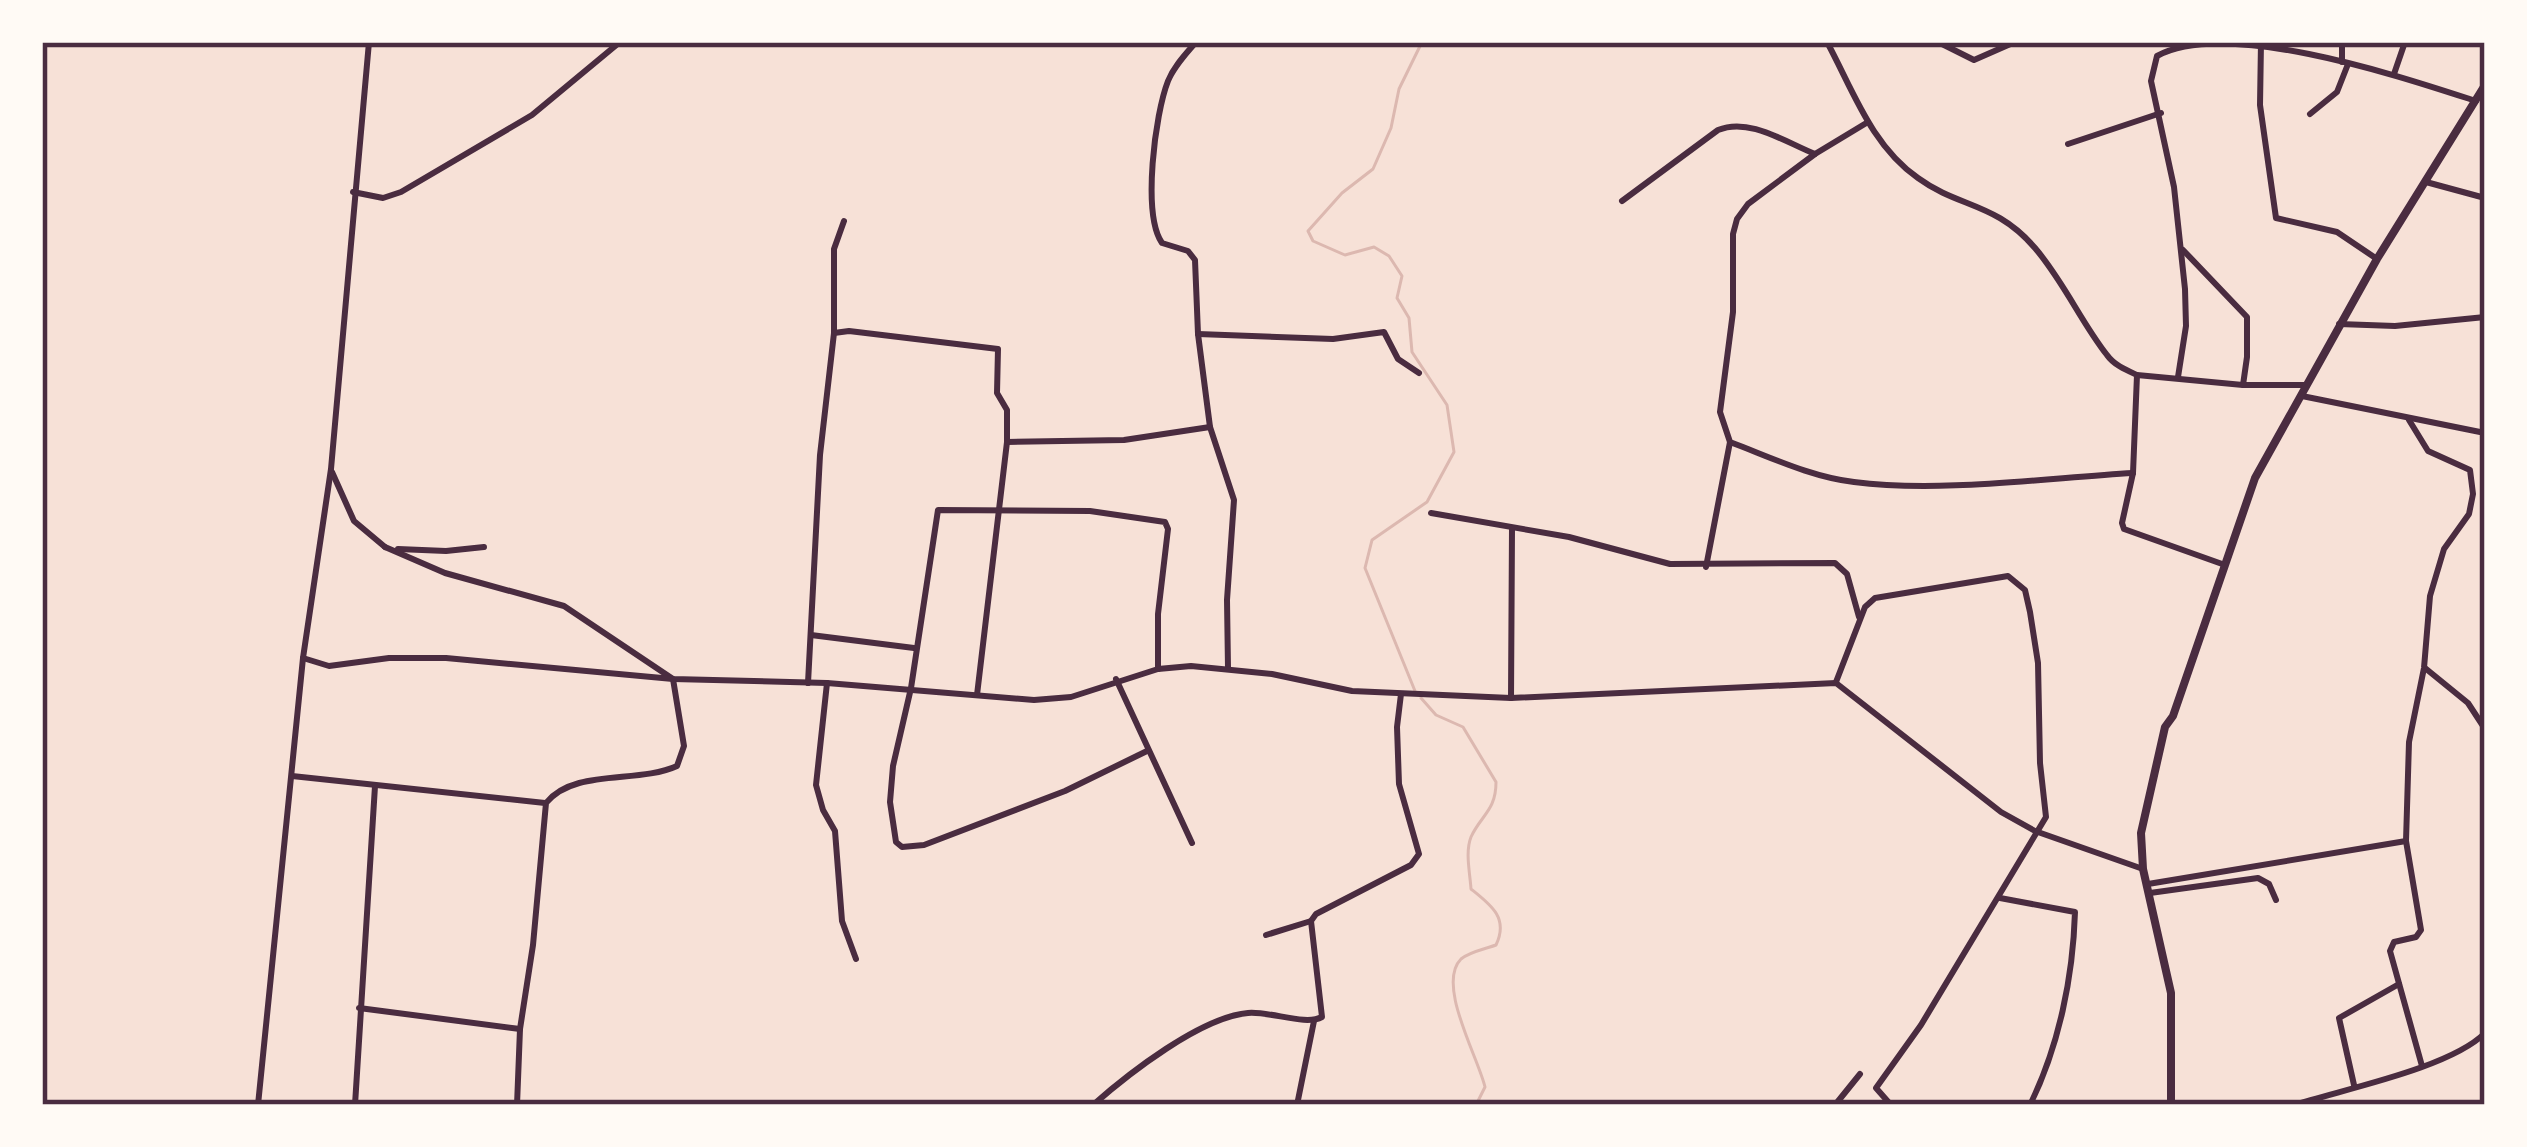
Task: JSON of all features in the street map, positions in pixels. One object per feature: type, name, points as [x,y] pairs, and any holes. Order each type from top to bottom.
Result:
[{"type":"street","points":[[258,1105],[303,658],[331,469],[369,42]]},
{"type":"street","points":[[353,192],[383,198],[401,192],[532,116],[620,42]]},
{"type":"street","points":[[1196,42],[1167,84],[1153,174],[1158,238],[1191,253],[1195,260],[1198,334],[1210,427],[1233,487],[1228,668]]},
{"type":"street","points":[[1827,42],[1868,122],[1921,181],[1988,209],[2014,227],[2072,296],[2108,357],[2137,375],[2243,385],[2304,385]]},
{"type":"street","points":[[1938,42],[1974,60],[2015,42]]},
{"type":"street","points":[[2310,114],[2337,92],[2345,63],[2342,42]]},
{"type":"street","points":[[2394,74],[2405,42]]},
{"type":"street","points":[[2261,45],[2260,105],[2276,218],[2337,232],[2377,259]]},
{"type":"street","points":[[2177,377],[2186,308],[2161,112],[2151,81],[2157,56],[2174,47],[2261,45],[2394,74],[2476,101]]},
{"type":"street","points":[[2171,1105],[2171,993],[2140,833],[2165,727],[2173,716],[2255,478],[2377,259],[2485,85]]},
{"type":"street","points":[[2068,144],[2161,112]]},
{"type":"street","points":[[1706,567],[1730,442],[1720,412],[1733,312],[1737,219],[1748,204],[1815,154],[1868,122]]},
{"type":"street","points":[[1622,201],[1732,124],[1746,125],[1815,154]]},
{"type":"street","points":[[2426,182],[2485,198]]},
{"type":"street","points":[[808,683],[820,455],[834,333],[834,249],[844,221]]},
{"type":"street","points":[[2181,247],[2247,317],[2243,385]]},
{"type":"street","points":[[2339,324],[2395,326],[2485,317]]},
{"type":"street","points":[[1198,334],[1333,340],[1384,332],[1398,359],[1419,373]]},
{"type":"street","points":[[834,333],[996,347],[997,388],[1007,410],[1007,442],[977,695]]},
{"type":"street","points":[[2137,375],[2133,473],[2124,530],[2224,565]]},
{"type":"street","points":[[2298,395],[2485,433]]},
{"type":"street","points":[[2410,420],[2428,451],[2466,464],[2472,479],[2469,514],[2438,564],[2409,742],[2406,841],[2421,930],[2416,937],[2390,946],[2422,1066]]},
{"type":"street","points":[[1007,442],[1081,443],[1210,427]]},
{"type":"street","points":[[1730,442],[1821,476],[1855,482],[1944,483],[2133,473]]},
{"type":"street","points":[[331,469],[354,521],[385,547],[446,573],[564,606],[673,679],[684,746],[677,766],[563,787],[546,803],[520,1029],[517,1105]]},
{"type":"street","points":[[1147,751],[1043,800],[924,845],[902,847],[892,834],[890,802],[934,515],[949,508],[1090,511],[1165,522],[1157,669]]},
{"type":"street","points":[[1431,513],[1569,537],[1670,564],[1835,562],[1847,574],[1860,620]]},
{"type":"street","points":[[1511,698],[1512,528]]},
{"type":"street","points":[[385,547],[446,551],[484,547]]},
{"type":"street","points":[[1836,683],[1865,607],[1887,593],[2008,576],[2025,590],[2038,663],[2046,817],[1921,1025],[1876,1088],[1891,1105]]},
{"type":"street","points":[[811,635],[915,648]]},
{"type":"street","points":[[303,658],[329,666],[389,658],[446,658],[673,679],[827,683],[1055,700],[1157,669],[1228,668],[1352,691],[1511,698],[1836,683],[2001,812],[2035,831],[2144,869]]},
{"type":"street","points":[[2424,668],[2468,704],[2485,729]]},
{"type":"street","points":[[1116,680],[1192,843]]},
{"type":"street","points":[[827,683],[816,785],[823,811],[836,831],[842,921],[856,959]]},
{"type":"street","points":[[1266,935],[1311,921],[1316,914],[1417,861],[1418,846],[1399,784],[1396,727],[1403,694]]},
{"type":"street","points":[[292,776],[546,803]]},
{"type":"street","points":[[355,1105],[375,786]]},
{"type":"street","points":[[2149,888],[2406,841]]},
{"type":"street","points":[[2149,888],[2258,878],[2269,884],[2276,900]]},
{"type":"street","points":[[2000,898],[2075,912],[2072,971],[2043,1078],[2030,1105]]},
{"type":"street","points":[[1093,1105],[1135,1071],[1220,1020],[1270,1011],[1314,1021],[1322,1017],[1311,921]]},
{"type":"street","points":[[2354,1085],[2339,1018],[2399,985]]},
{"type":"street","points":[[359,1007],[520,1029]]},
{"type":"street","points":[[1297,1105],[1314,1021]]},
{"type":"street","points":[[2294,1105],[2422,1066],[2473,1045],[2485,1033]]},
{"type":"street","points":[[1835,1105],[1860,1074]]},
{"type":"waterway","points":[[1415,691],[1365,568],[1372,540],[1427,502],[1454,452],[1447,405],[1412,352],[1409,318],[1397,298],[1402,276],[1389,256],[1374,247],[1345,255],[1313,241],[1308,231],[1342,193],[1373,169],[1391,128],[1399,89],[1422,42]]},
{"type":"waterway","points":[[1421,698],[1436,715],[1463,727],[1496,782],[1491,806],[1471,837],[1468,856],[1471,889],[1496,913],[1499,935],[1496,945],[1461,959],[1453,985],[1485,1087],[1476,1105]]}]
